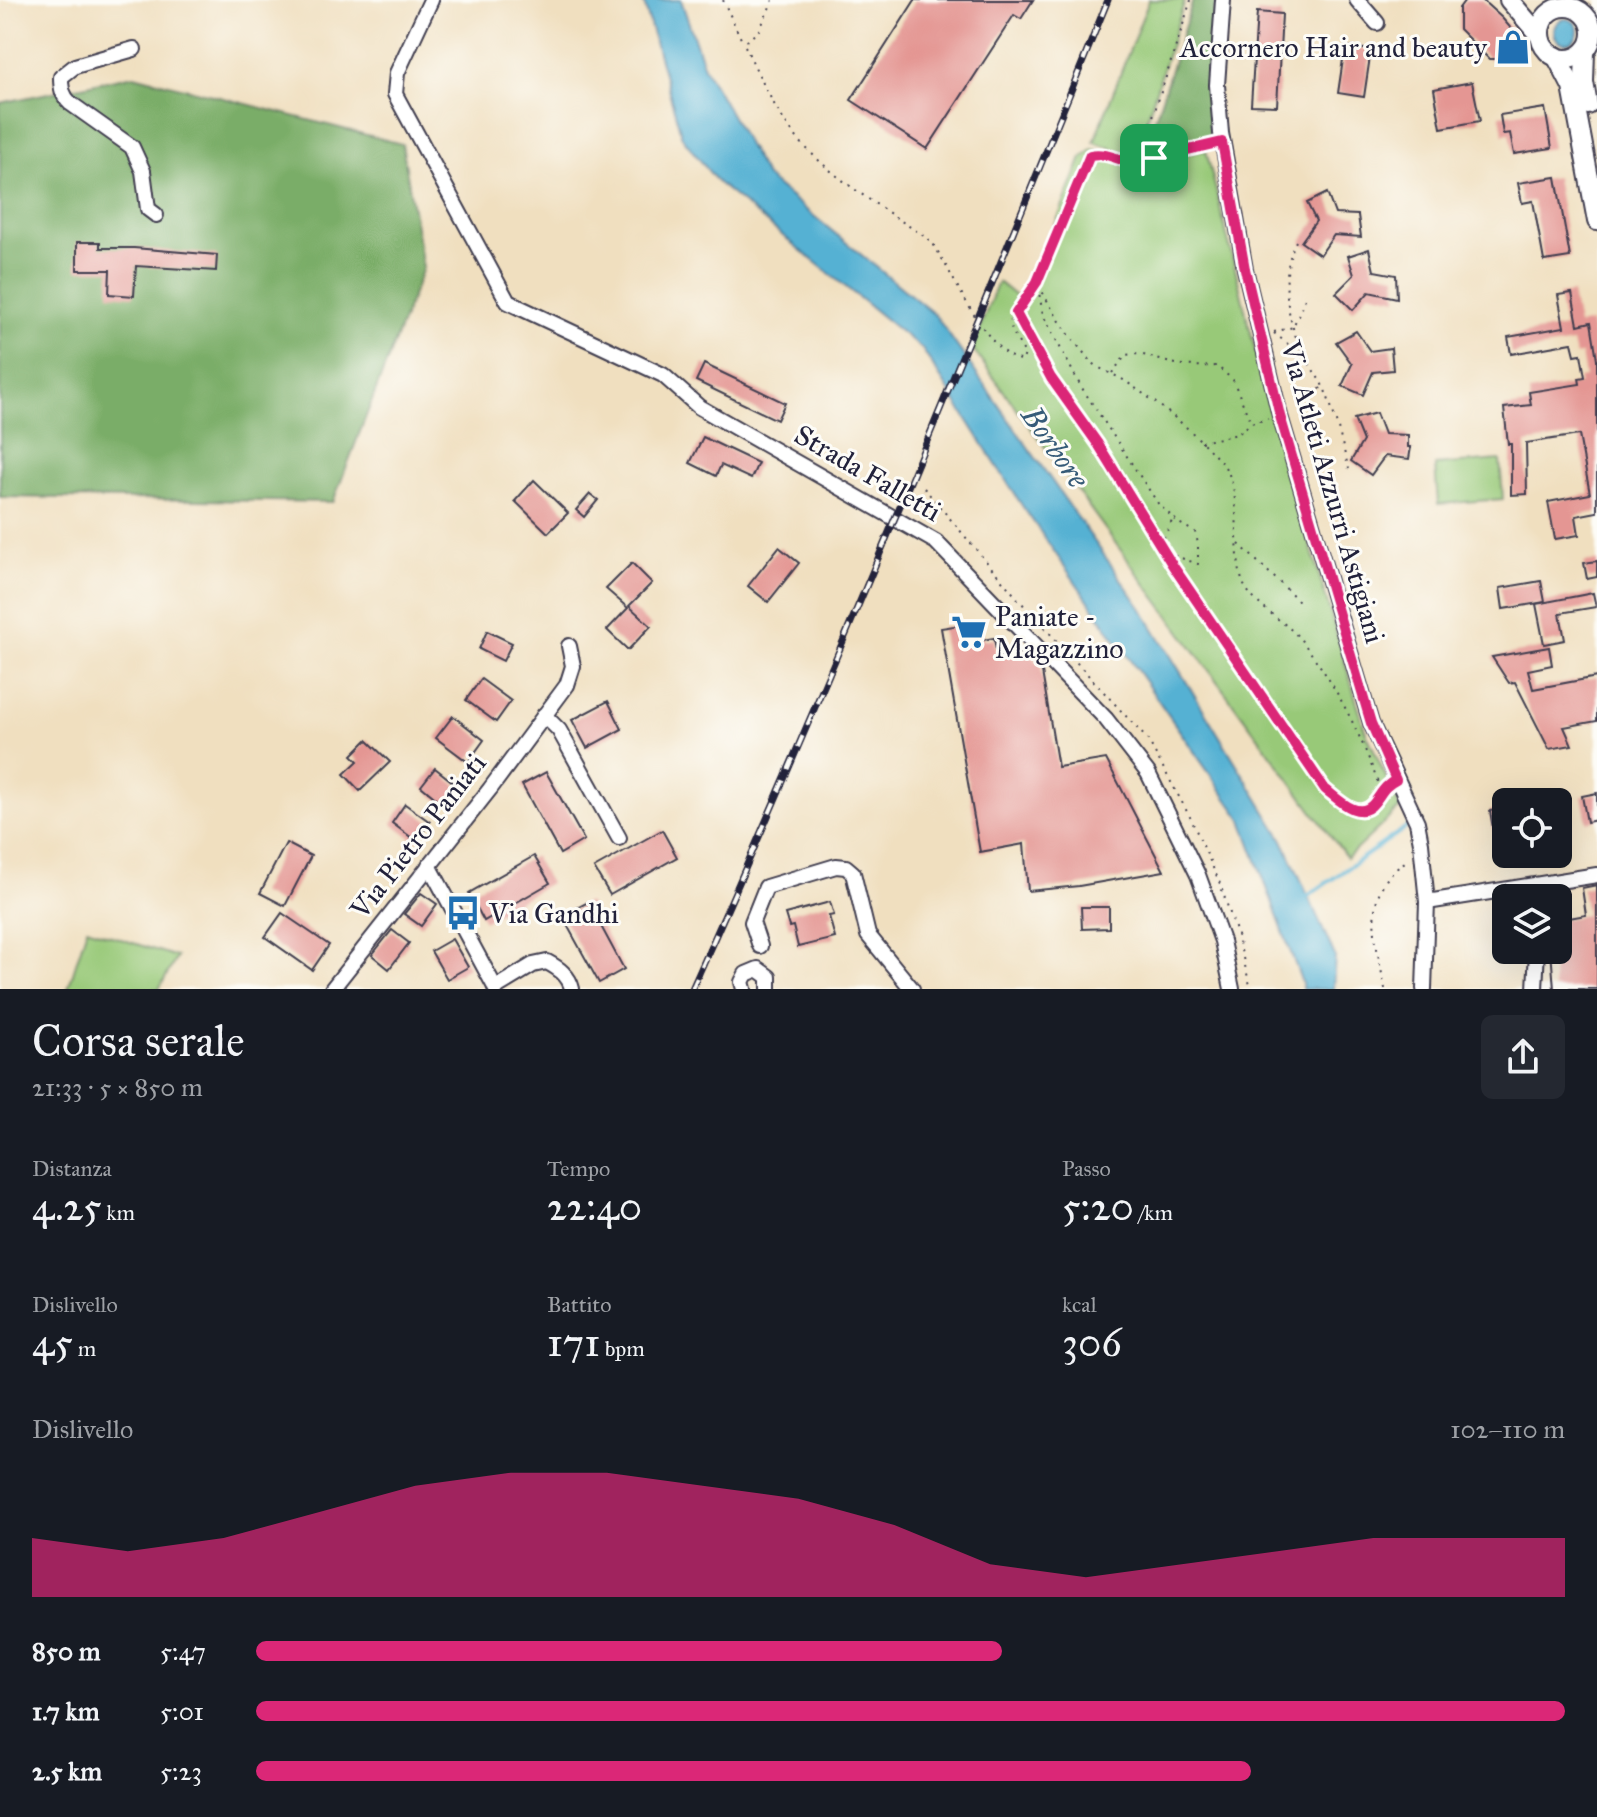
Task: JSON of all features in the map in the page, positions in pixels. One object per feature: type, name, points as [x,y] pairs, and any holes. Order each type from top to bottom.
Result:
[{"type":"main road","points":[[1512,0],[1576,13],[1592,37],[1585,51],[1584,82],[1597,155]]},
{"type":"main road","points":[[1512,0],[1548,51],[1556,56],[1571,58],[1585,51]]},
{"type":"main road","points":[[1540,36],[1542,23],[1576,13]]},
{"type":"main road","points":[[1556,56],[1572,87],[1597,221]]},
{"type":"street","name":"Strada Falletti","points":[[431,0],[397,73],[395,94],[508,302],[663,375],[699,407],[936,542],[1106,719],[1148,773],[1198,875],[1222,941],[1232,989]]},
{"type":"street","name":"Via Atleti Azzurri Astigiani","points":[[1223,0],[1217,85],[1222,142],[1245,269],[1280,416],[1371,723],[1417,822],[1427,902],[1424,989]]},
{"type":"street","points":[[1357,0],[1377,23]]},
{"type":"street","points":[[134,49],[75,66],[61,77],[61,85],[63,96],[70,103],[132,147],[143,171],[144,198],[148,209],[156,215]]},
{"type":"street","name":"Via Pietro Paniati","points":[[332,989],[567,685],[573,666],[569,646]]},
{"type":"street","points":[[544,715],[559,730],[619,838]]},
{"type":"street","points":[[429,865],[495,988],[533,965],[547,962],[560,969],[571,982],[572,989]]},
{"type":"street","points":[[741,987],[746,974],[766,981],[752,922],[766,887],[836,866],[846,867],[853,873],[868,935],[912,989]]},
{"type":"street","points":[[1565,884],[1597,875]]},
{"type":"street","points":[[1427,902],[1492,896]]},
{"type":"street","points":[[1535,989],[1536,964]]},
{"type":"path","points":[[723,0],[774,103],[801,142],[825,165],[931,241],[966,304],[1007,356],[1017,361],[1023,360],[1025,354],[1010,327],[1010,319],[1037,282],[1090,155],[1098,154],[1133,165],[1151,164],[1154,158]]},
{"type":"path","points":[[744,44],[760,29],[773,0]]},
{"type":"path","points":[[1191,0],[1143,153],[1154,158],[1222,142]]},
{"type":"path","points":[[1296,241],[1287,279],[1289,313],[1307,360],[1323,386],[1349,469]]},
{"type":"path","points":[[1037,282],[1057,318],[1094,364],[1156,403],[1201,442],[1227,470],[1236,508],[1244,584],[1258,601],[1299,637],[1334,685],[1381,790]]},
{"type":"path","points":[[1037,282],[1043,315],[1080,385],[1159,505],[1195,532],[1198,564],[1165,553]]},
{"type":"path","points":[[1293,327],[1307,294]]},
{"type":"path","points":[[1016,313],[1051,378],[1098,444],[1165,553],[1325,789],[1348,808],[1363,811],[1373,805],[1381,790],[1396,780]]},
{"type":"path","points":[[1293,327],[1272,333],[1307,360]]},
{"type":"path","points":[[1112,373],[1126,355],[1142,352],[1167,362],[1194,367],[1217,366],[1233,380],[1251,423]]},
{"type":"path","points":[[1314,395],[1323,386]]},
{"type":"path","points":[[1201,442],[1238,434],[1251,423],[1272,417]]},
{"type":"path","points":[[1160,545],[1174,518]]},
{"type":"path","points":[[1238,543],[1299,601]]},
{"type":"path","points":[[1385,989],[1374,925],[1376,896],[1386,878],[1415,858]]},
{"type":"green space","points":[[1149,0],[1185,0],[1135,156],[1094,142]]},
{"type":"green space","points":[[1193,0],[1216,0],[1207,68],[1210,142],[1148,154],[1146,148]]},
{"type":"green space","points":[[134,75],[402,144],[423,268],[333,502],[0,497],[0,103]]},
{"type":"green space","points":[[1093,149],[1132,162],[1147,162],[1206,150],[1267,399],[1365,730],[1400,808],[1347,858],[972,348],[998,282],[1019,299],[1034,278],[1082,158]]},
{"type":"green space","points":[[1500,460],[1503,499],[1438,504],[1435,465]]},
{"type":"green space","points":[[87,928],[177,957],[159,989],[68,989]]},
{"type":"water","points":[[643,0],[681,0],[704,67],[766,177],[935,315],[1142,609],[1283,840],[1335,956],[1333,989],[1302,989],[1242,820],[1023,507],[922,349],[718,183],[682,137]]},
{"type":"water","points":[[1566,19],[1575,22],[1578,31],[1575,40],[1566,43],[1557,40],[1554,31],[1557,22]]},
{"type":"building","points":[[915,0],[1033,0],[1021,19],[1014,15],[927,149],[851,100]]},
{"type":"building","points":[[1465,0],[1482,0],[1527,47],[1509,59],[1489,59],[1459,29],[1459,8]]},
{"type":"building","points":[[1257,12],[1282,14],[1277,106],[1251,105]]},
{"type":"building","points":[[1345,46],[1371,50],[1364,97],[1338,93]]},
{"type":"building","points":[[1472,82],[1480,121],[1441,128],[1434,89]]},
{"type":"building","points":[[1545,108],[1552,148],[1514,154],[1510,133],[1503,134],[1500,115]]},
{"type":"building","points":[[1556,177],[1570,257],[1544,261],[1533,201],[1522,203],[1518,183]]},
{"type":"building","points":[[1327,193],[1335,214],[1358,215],[1361,237],[1334,235],[1320,255],[1301,242],[1316,221],[1307,203]]},
{"type":"building","points":[[77,242],[100,242],[100,248],[217,255],[216,271],[136,266],[134,296],[109,294],[110,270],[77,270]]},
{"type":"building","points":[[1369,249],[1374,271],[1396,275],[1397,298],[1369,292],[1353,310],[1336,293],[1354,275],[1348,256]]},
{"type":"building","points":[[1572,293],[1578,325],[1591,322],[1597,359],[1597,512],[1576,516],[1579,535],[1555,539],[1548,502],[1590,494],[1579,435],[1526,443],[1527,494],[1511,495],[1511,444],[1508,444],[1504,408],[1531,405],[1529,392],[1580,384],[1579,378],[1585,377],[1581,354],[1575,355],[1572,343],[1511,354],[1508,337],[1564,327],[1558,295]]},
{"type":"building","points":[[1356,331],[1370,351],[1391,348],[1393,370],[1373,372],[1363,395],[1342,386],[1352,364],[1336,342]]},
{"type":"building","points":[[704,364],[785,403],[777,420],[696,381]]},
{"type":"building","points":[[1376,413],[1384,434],[1408,435],[1408,447],[1411,447],[1409,459],[1385,456],[1371,475],[1351,461],[1363,441],[1354,419]]},
{"type":"building","points":[[703,437],[758,463],[751,479],[721,465],[716,476],[690,463]]},
{"type":"building","points":[[534,480],[568,513],[548,533],[515,501]]},
{"type":"building","points":[[590,494],[598,500],[584,517],[576,510]]},
{"type":"building","points":[[779,547],[799,563],[768,602],[748,586]]},
{"type":"building","points":[[1597,561],[1597,577],[1587,579],[1584,563]]},
{"type":"building","points":[[632,563],[652,583],[629,606],[651,626],[628,650],[607,630],[628,608],[606,589]]},
{"type":"building","points":[[1541,581],[1545,602],[1503,609],[1500,588]]},
{"type":"building","points":[[1593,593],[1596,607],[1560,613],[1565,640],[1544,644],[1536,604]]},
{"type":"building","points":[[980,622],[983,640],[994,638],[997,656],[1028,652],[1041,666],[1058,767],[1106,759],[1164,871],[1079,886],[1028,891],[1024,844],[980,852],[941,628]]},
{"type":"building","points":[[487,631],[512,643],[503,661],[479,649]]},
{"type":"building","points":[[1549,647],[1552,665],[1528,670],[1533,689],[1597,677],[1597,721],[1564,727],[1572,745],[1549,749],[1515,682],[1509,683],[1492,657]]},
{"type":"building","points":[[481,679],[511,701],[496,722],[466,700]]},
{"type":"building","points":[[608,701],[622,729],[587,748],[572,720]]},
{"type":"building","points":[[453,716],[484,740],[468,762],[436,738]]},
{"type":"building","points":[[367,740],[390,762],[360,791],[344,774],[358,761],[352,755]]},
{"type":"building","points":[[435,768],[459,787],[444,805],[421,786]]},
{"type":"building","points":[[546,772],[584,840],[560,854],[522,785]]},
{"type":"building","points":[[1597,793],[1597,820],[1587,822],[1582,796]]},
{"type":"building","points":[[405,804],[430,822],[416,841],[392,823]]},
{"type":"building","points":[[662,830],[677,857],[610,895],[594,868]]},
{"type":"building","points":[[286,843],[311,856],[285,906],[260,893]]},
{"type":"building","points":[[534,856],[550,883],[484,921],[469,893]]},
{"type":"building","points":[[1597,885],[1597,989],[1554,989],[1552,964],[1572,964],[1572,918],[1586,915],[1582,888]]},
{"type":"building","points":[[421,893],[437,904],[421,926],[404,914]]},
{"type":"building","points":[[588,902],[624,969],[599,983],[562,916]]},
{"type":"building","points":[[830,902],[834,915],[829,916],[835,938],[798,947],[793,926],[789,927],[785,914]]},
{"type":"building","points":[[1081,907],[1109,907],[1109,928],[1082,929]]},
{"type":"building","points":[[282,913],[329,945],[312,970],[265,937]]},
{"type":"building","points":[[392,930],[409,943],[389,969],[372,955]]},
{"type":"building","points":[[452,939],[468,967],[447,979],[431,951]]},
{"type":"waterway","points":[[1305,898],[1408,826]]},
{"type":"railway","points":[[692,989],[852,620],[1108,0]]},
{"type":"place","name":"Accornero Hair and beauty","points":[[1513,47]]},
{"type":"place","name":"Paniate - Magazzino","points":[[969,632]]},
{"type":"place","name":"Via Gandhi","points":[[463,913]]},
{"type":"route","points":[[1222,142],[1245,269],[1280,416],[1371,723],[1396,780],[1381,790],[1373,805],[1363,811],[1348,808],[1325,789],[1173,566],[1098,444],[1051,378],[1016,313],[1037,282],[1090,155],[1098,154],[1143,166],[1151,164],[1154,158],[1222,142]]},
{"type":"water label","name":"Borbore","points":[[1055,447]]}]
